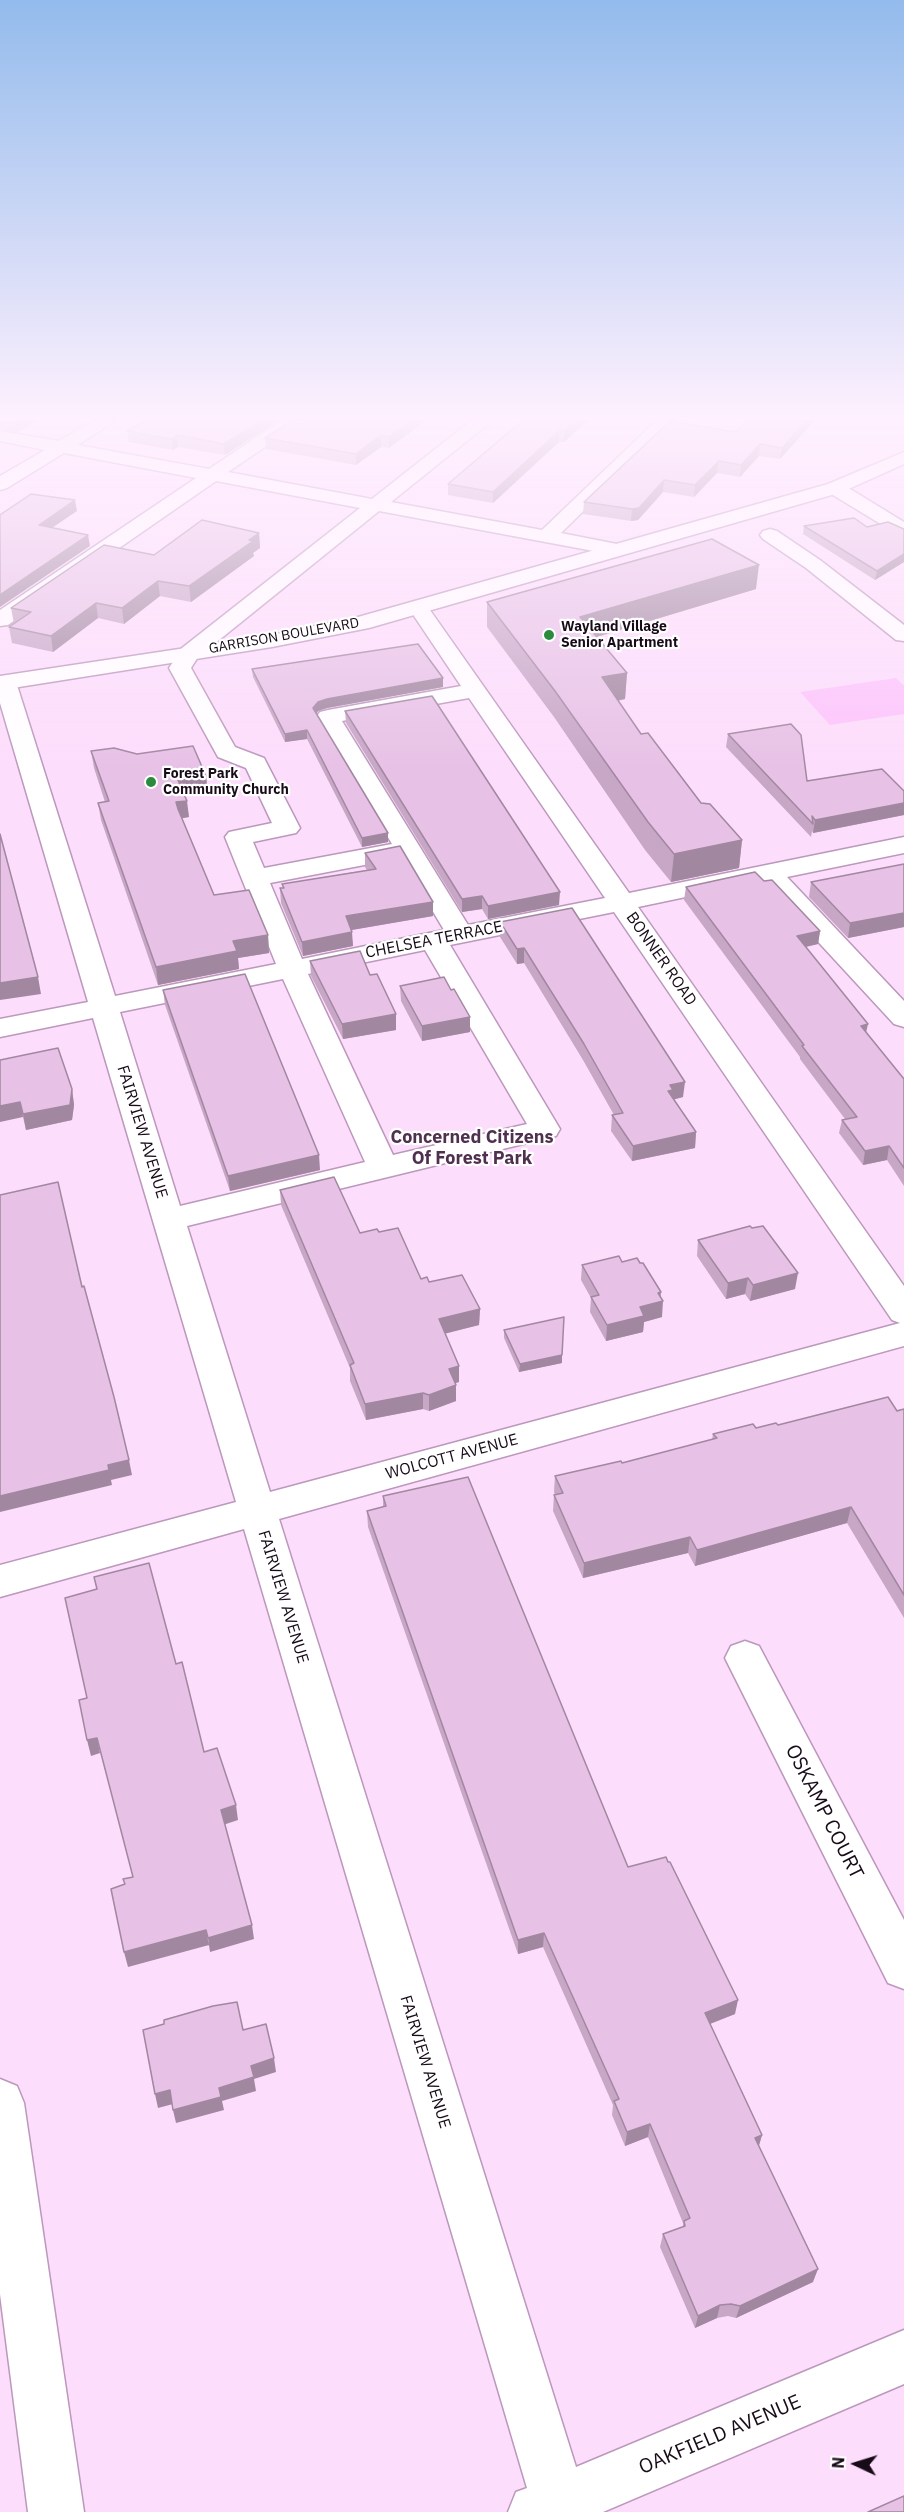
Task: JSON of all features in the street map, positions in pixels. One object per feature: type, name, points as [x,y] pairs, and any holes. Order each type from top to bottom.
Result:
[{"type":"street","points":[[0,620],[121,537]]},
{"type":"street","points":[[335,537],[190,653],[180,668],[226,752],[256,763],[287,828],[237,837],[292,969],[383,1168]]},
{"type":"street","points":[[547,537],[615,549]]},
{"type":"street","name":"GARRISON BOULEVARD","points":[[3,683],[317,633],[418,607],[657,537]]},
{"type":"street","points":[[773,537],[813,564],[904,635]]},
{"type":"street","name":"BONNER ROAD","points":[[418,607],[904,1312]]},
{"type":"street","name":"FAIRVIEW AVENUE","points":[[3,683],[257,1511],[552,2509]]},
{"type":"street","points":[[169,1219],[545,1130],[447,937],[408,849],[328,717],[476,690]]},
{"type":"street","name":"CHELSEA TERRACE","points":[[0,1028],[904,845]]},
{"type":"street","points":[[253,878],[408,849]]},
{"type":"street","points":[[768,872],[904,1018]]},
{"type":"street","name":"WOLCOTT AVENUE","points":[[0,1581],[904,1334]]},
{"type":"street","name":"OSKAMP COURT","points":[[745,1658],[904,1967]]},
{"type":"street","points":[[0,2103],[56,2512]]},
{"type":"street","name":"OAKFIELD AVENUE","points":[[552,2509],[904,2357]]},
{"type":"shaded area","points":[[896,678],[904,686],[904,714],[830,725],[800,692]]},
{"type":"building","points":[[0,537],[85,537],[0,595]]},
{"type":"building","points":[[178,537],[253,537],[249,540],[253,541],[189,586],[158,581],[122,608],[96,603],[51,636],[9,627],[31,612],[11,608],[104,545],[154,555]]},
{"type":"building","points":[[822,537],[904,537],[904,554],[877,571]]},
{"type":"building","points":[[712,539],[759,565],[580,617],[627,673],[602,677],[641,734],[648,733],[701,803],[710,804],[742,840],[674,854],[648,822],[555,691],[487,602]]},
{"type":"building","points":[[418,644],[443,678],[327,699],[318,702],[313,708],[388,833],[362,838],[307,730],[285,734],[252,669]]},
{"type":"building","points":[[432,696],[560,892],[488,906],[482,896],[462,899],[345,711]]},
{"type":"building","points":[[791,724],[801,735],[807,781],[882,769],[904,791],[904,803],[815,820],[812,816],[813,824],[728,734]]},
{"type":"building","points":[[193,746],[206,776],[178,780],[187,801],[176,802],[178,809],[214,895],[249,890],[268,935],[233,941],[237,951],[156,967],[98,803],[109,801],[91,751],[114,748],[137,754]]},
{"type":"building","points":[[0,834],[38,977],[0,983]]},
{"type":"building","points":[[400,846],[433,902],[346,916],[352,932],[302,942],[280,888],[284,888],[282,884],[376,869],[365,853]]},
{"type":"building","points":[[904,864],[904,913],[850,923],[811,882]]},
{"type":"building","points":[[755,872],[764,881],[772,880],[820,931],[797,936],[868,1024],[861,1026],[904,1079],[904,1168],[889,1146],[865,1151],[842,1120],[857,1117],[686,887]]},
{"type":"building","points":[[572,908],[685,1082],[670,1085],[673,1090],[668,1091],[696,1132],[633,1146],[612,1115],[623,1113],[584,1044],[524,948],[517,949],[500,922]]},
{"type":"building","points":[[360,951],[370,975],[377,974],[396,1014],[342,1024],[310,961]]},
{"type":"building","points":[[245,974],[319,1155],[228,1176],[163,990]]},
{"type":"building","points":[[444,977],[451,990],[454,989],[470,1017],[422,1026],[400,986]]},
{"type":"building","points":[[58,1048],[72,1089],[70,1105],[23,1114],[20,1102],[0,1106],[0,1060]]},
{"type":"building","points":[[334,1177],[360,1233],[398,1228],[421,1279],[427,1277],[429,1282],[462,1275],[480,1309],[439,1319],[459,1366],[449,1369],[456,1385],[429,1395],[423,1393],[365,1404],[350,1365],[354,1363],[280,1190]]},
{"type":"building","points":[[58,1182],[82,1287],[84,1286],[129,1460],[108,1465],[109,1470],[0,1496],[0,1195]]},
{"type":"building","points":[[750,1226],[752,1228],[763,1226],[798,1273],[753,1285],[748,1278],[728,1283],[698,1240]]},
{"type":"building","points":[[619,1256],[622,1262],[637,1258],[640,1263],[643,1263],[661,1292],[658,1293],[663,1301],[640,1307],[644,1316],[607,1325],[591,1297],[599,1295],[582,1265]]},
{"type":"building","points":[[564,1317],[562,1355],[520,1364],[504,1330]]},
{"type":"building","points":[[888,1397],[897,1411],[904,1409],[904,1595],[851,1507],[697,1550],[690,1537],[584,1563],[554,1495],[563,1493],[555,1476],[621,1461],[622,1463],[717,1438],[713,1434],[753,1424],[756,1428],[776,1423],[778,1425]]},
{"type":"building","points":[[468,1477],[628,1867],[666,1857],[738,2000],[705,2013],[762,2135],[755,2138],[818,2269],[740,2306],[720,2305],[698,2316],[663,2234],[685,2226],[684,2221],[690,2218],[650,2124],[627,2132],[614,2101],[619,2099],[544,1933],[518,1940],[367,1511],[386,1506],[383,1496]]},
{"type":"building","points":[[149,1563],[176,1664],[182,1662],[204,1752],[217,1748],[236,1805],[221,1810],[252,1925],[208,1938],[206,1930],[124,1952],[111,1889],[125,1884],[123,1879],[133,1877],[97,1738],[87,1740],[79,1700],[87,1698],[65,1598],[97,1589],[94,1577]]},
{"type":"building","points":[[237,2002],[243,2030],[266,2024],[274,2058],[251,2066],[254,2077],[219,2088],[221,2097],[173,2110],[170,2090],[155,2094],[143,2030],[164,2024],[164,2020],[213,2006]]},
{"type":"building","points":[[904,2496],[904,2512],[868,2512]]},
{"type":"place","name":"Wayland Village Senior Apartment","points":[[549,635]]},
{"type":"place","name":"Forest Park Community Church","points":[[151,782]]},
{"type":"district","name":"Concerned Citizens Of Forest Park","points":[[472,1148]]}]
